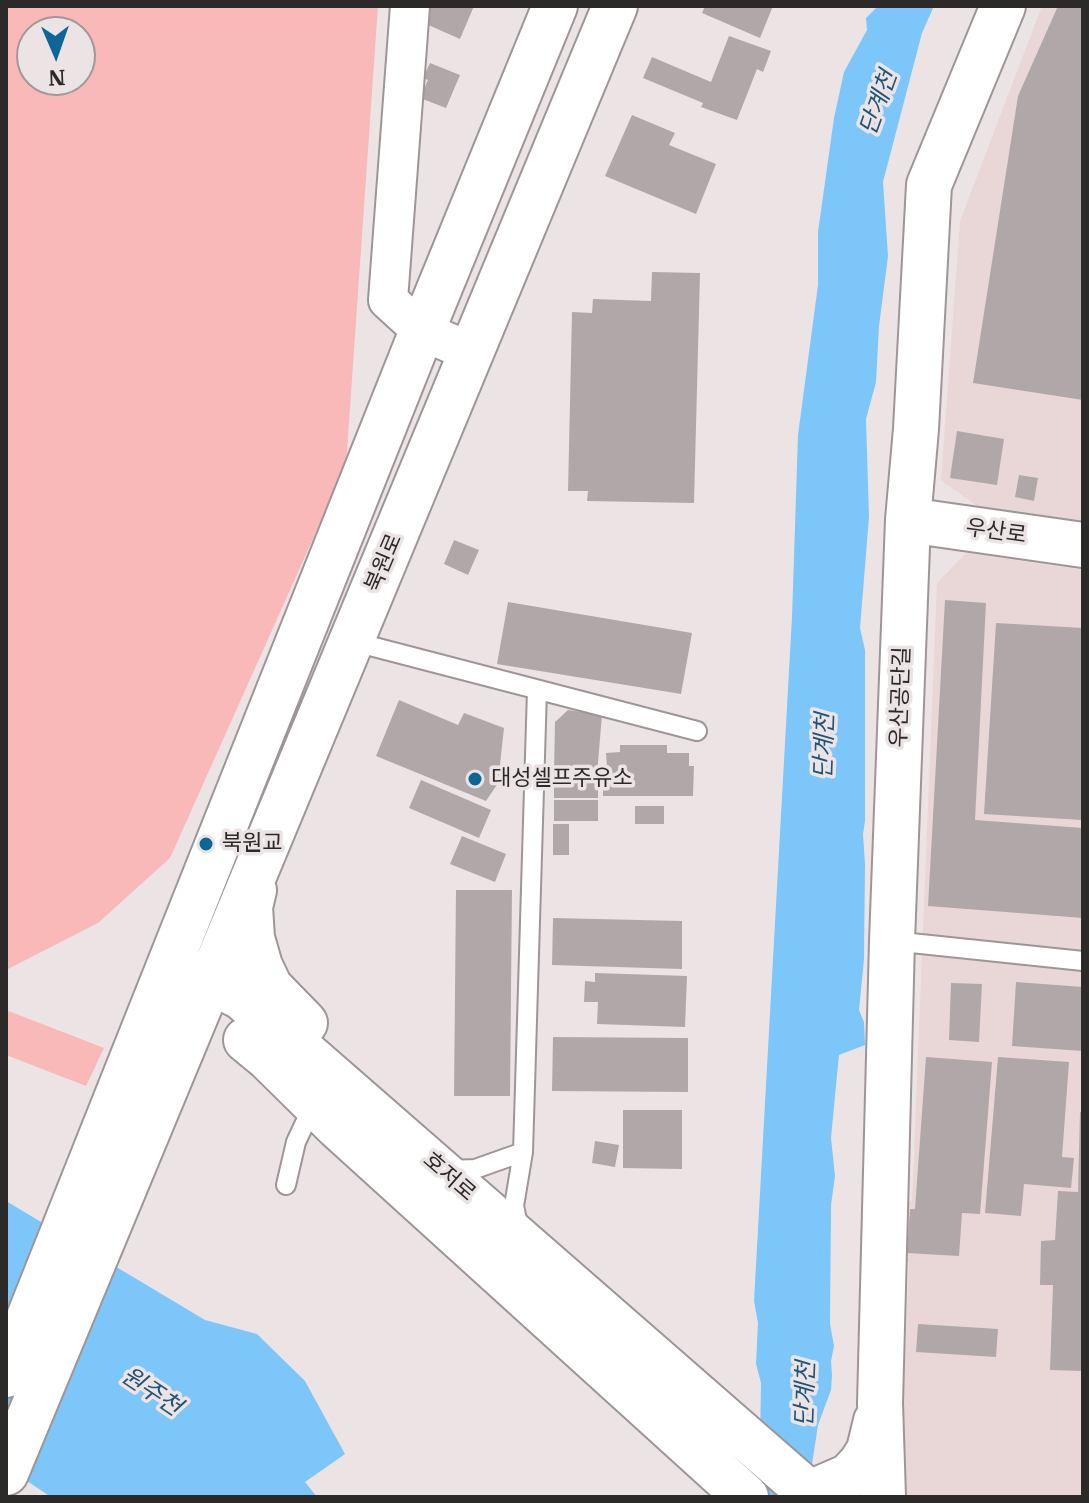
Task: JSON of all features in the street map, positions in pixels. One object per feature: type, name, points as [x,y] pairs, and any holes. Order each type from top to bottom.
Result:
[{"type":"street","points":[[410,6],[388,300],[422,331],[473,353]]},
{"type":"street","points":[[6,1473],[145,1104],[164,979],[555,6]]},
{"type":"street","name":"북원로","points":[[145,1104],[204,997],[615,6]]},
{"type":"street","name":"우산공단길","points":[[880,1403],[892,941],[908,520],[929,185],[1003,6]]},
{"type":"street","name":"우산로","points":[[908,520],[1083,545]]},
{"type":"street","points":[[6,1375],[145,1104],[191,1068],[209,1060],[225,1059],[254,1067],[340,1116],[345,1064],[270,987],[260,966],[252,938],[250,907],[259,862]]},
{"type":"street","name":"호저로","points":[[164,979],[204,997],[226,1025],[340,1116],[746,1497]]},
{"type":"street","name":"호저로","points":[[340,1116],[440,1170],[812,1495]]},
{"type":"street","points":[[812,1495],[849,1476],[861,1463],[869,1450],[880,1403]]},
{"type":"street","points":[[880,1403],[883,1497]]},
{"type":"lane","points":[[351,641],[697,731]]},
{"type":"lane","points":[[521,1241],[514,1206],[523,1152],[537,690]]},
{"type":"lane","points":[[892,941],[1083,961]]},
{"type":"lane","points":[[286,1185],[296,1142],[340,1116]]},
{"type":"lane","points":[[440,1170],[475,1169],[523,1152]]},
{"type":"shaded area","points":[[6,6],[378,6],[346,465],[170,858],[98,923],[6,970]]},
{"type":"shaded area","points":[[1042,6],[1083,6],[1083,526],[985,512],[941,480],[960,221]]},
{"type":"shaded area","points":[[966,553],[1083,570],[1083,1497],[899,1497],[909,1262],[901,1261],[905,1200],[912,1201],[937,583]]},
{"type":"shaded area","points":[[6,1010],[104,1048],[86,1086],[6,1055]]},
{"type":"water","name":"단계천","points":[[878,6],[934,6],[922,33],[883,182],[888,256],[876,382],[866,419],[869,517],[860,628],[865,650],[864,959],[859,1010],[864,1022],[865,1045],[839,1055],[831,1138],[835,1176],[831,1205],[830,1324],[834,1346],[831,1390],[818,1425],[807,1497],[759,1497],[761,1383],[756,1364],[758,1323],[754,1301],[792,617],[798,435],[818,285],[818,232],[834,118],[844,72],[867,30],[866,18]]},
{"type":"water","name":"원주천","points":[[6,1201],[205,1320],[257,1334],[305,1381],[345,1454],[305,1482],[317,1497],[51,1497],[6,1467]]},
{"type":"building","points":[[429,6],[474,6],[460,39],[426,24]]},
{"type":"building","points":[[705,6],[773,6],[760,38],[702,13]]},
{"type":"building","points":[[1058,6],[1083,6],[1083,400],[973,383],[1018,96]]},
{"type":"building","points":[[729,36],[771,51],[763,72],[757,69],[737,120],[701,107],[703,103],[643,78],[652,57],[711,82]]},
{"type":"building","points":[[430,63],[460,75],[446,108],[420,98],[428,80],[423,78]]},
{"type":"building","points":[[632,115],[675,133],[669,145],[716,164],[696,214],[605,176]]},
{"type":"building","points":[[652,272],[700,273],[694,503],[587,501],[588,491],[568,491],[572,312],[592,313],[593,299],[651,301]]},
{"type":"building","points":[[957,431],[1004,439],[997,485],[950,478]]},
{"type":"building","points":[[1019,475],[1038,478],[1034,501],[1015,497]]},
{"type":"building","points":[[454,540],[479,550],[468,575],[444,564]]},
{"type":"building","points":[[945,600],[986,603],[975,820],[1083,828],[1083,918],[928,906]]},
{"type":"building","points":[[508,602],[692,633],[681,694],[497,664]]},
{"type":"building","points":[[996,623],[1083,628],[1082,820],[984,814]]},
{"type":"building","points":[[399,700],[458,725],[464,713],[504,728],[498,783],[486,801],[376,756]]},
{"type":"building","points":[[568,710],[602,715],[597,774],[554,771],[555,722]]},
{"type":"building","points":[[620,745],[667,745],[667,753],[689,753],[689,766],[694,766],[693,796],[603,796],[606,753],[620,752]]},
{"type":"building","points":[[554,775],[598,775],[598,798],[554,798]]},
{"type":"building","points":[[421,780],[491,810],[479,838],[409,808]]},
{"type":"building","points":[[554,800],[598,800],[598,821],[554,821]]},
{"type":"building","points":[[635,806],[664,806],[664,824],[635,824]]},
{"type":"building","points":[[553,824],[569,824],[569,855],[553,855]]},
{"type":"building","points":[[462,836],[506,854],[495,882],[450,864]]},
{"type":"building","points":[[456,890],[512,890],[510,1096],[454,1096]]},
{"type":"building","points":[[553,918],[682,921],[682,969],[552,965]]},
{"type":"building","points":[[595,973],[687,976],[685,1027],[597,1024],[598,1002],[584,1002],[585,981],[595,982]]},
{"type":"building","points":[[1016,982],[1083,987],[1083,1051],[1012,1046]]},
{"type":"building","points":[[951,983],[982,984],[979,1042],[949,1040]]},
{"type":"building","points":[[553,1037],[688,1038],[688,1092],[552,1091]]},
{"type":"building","points":[[926,1057],[992,1062],[980,1214],[962,1213],[959,1256],[907,1253],[910,1209],[915,1209]]},
{"type":"building","points":[[998,1057],[1069,1062],[1062,1157],[1074,1158],[1071,1188],[1024,1184],[1021,1216],[985,1213]]},
{"type":"building","points":[[623,1110],[682,1110],[682,1169],[623,1168]]},
{"type":"building","points":[[1080,1112],[1083,1112],[1083,1371],[1050,1370],[1053,1285],[1040,1285],[1041,1241],[1055,1240],[1058,1191],[1078,1192]]},
{"type":"building","points":[[595,1141],[619,1145],[615,1167],[592,1163]]},
{"type":"building","points":[[918,1324],[998,1329],[996,1357],[916,1352]]},
{"type":"place","name":"대성셀프주유소","points":[[475,779]]},
{"type":"place","name":"북원교","points":[[206,844]]}]
